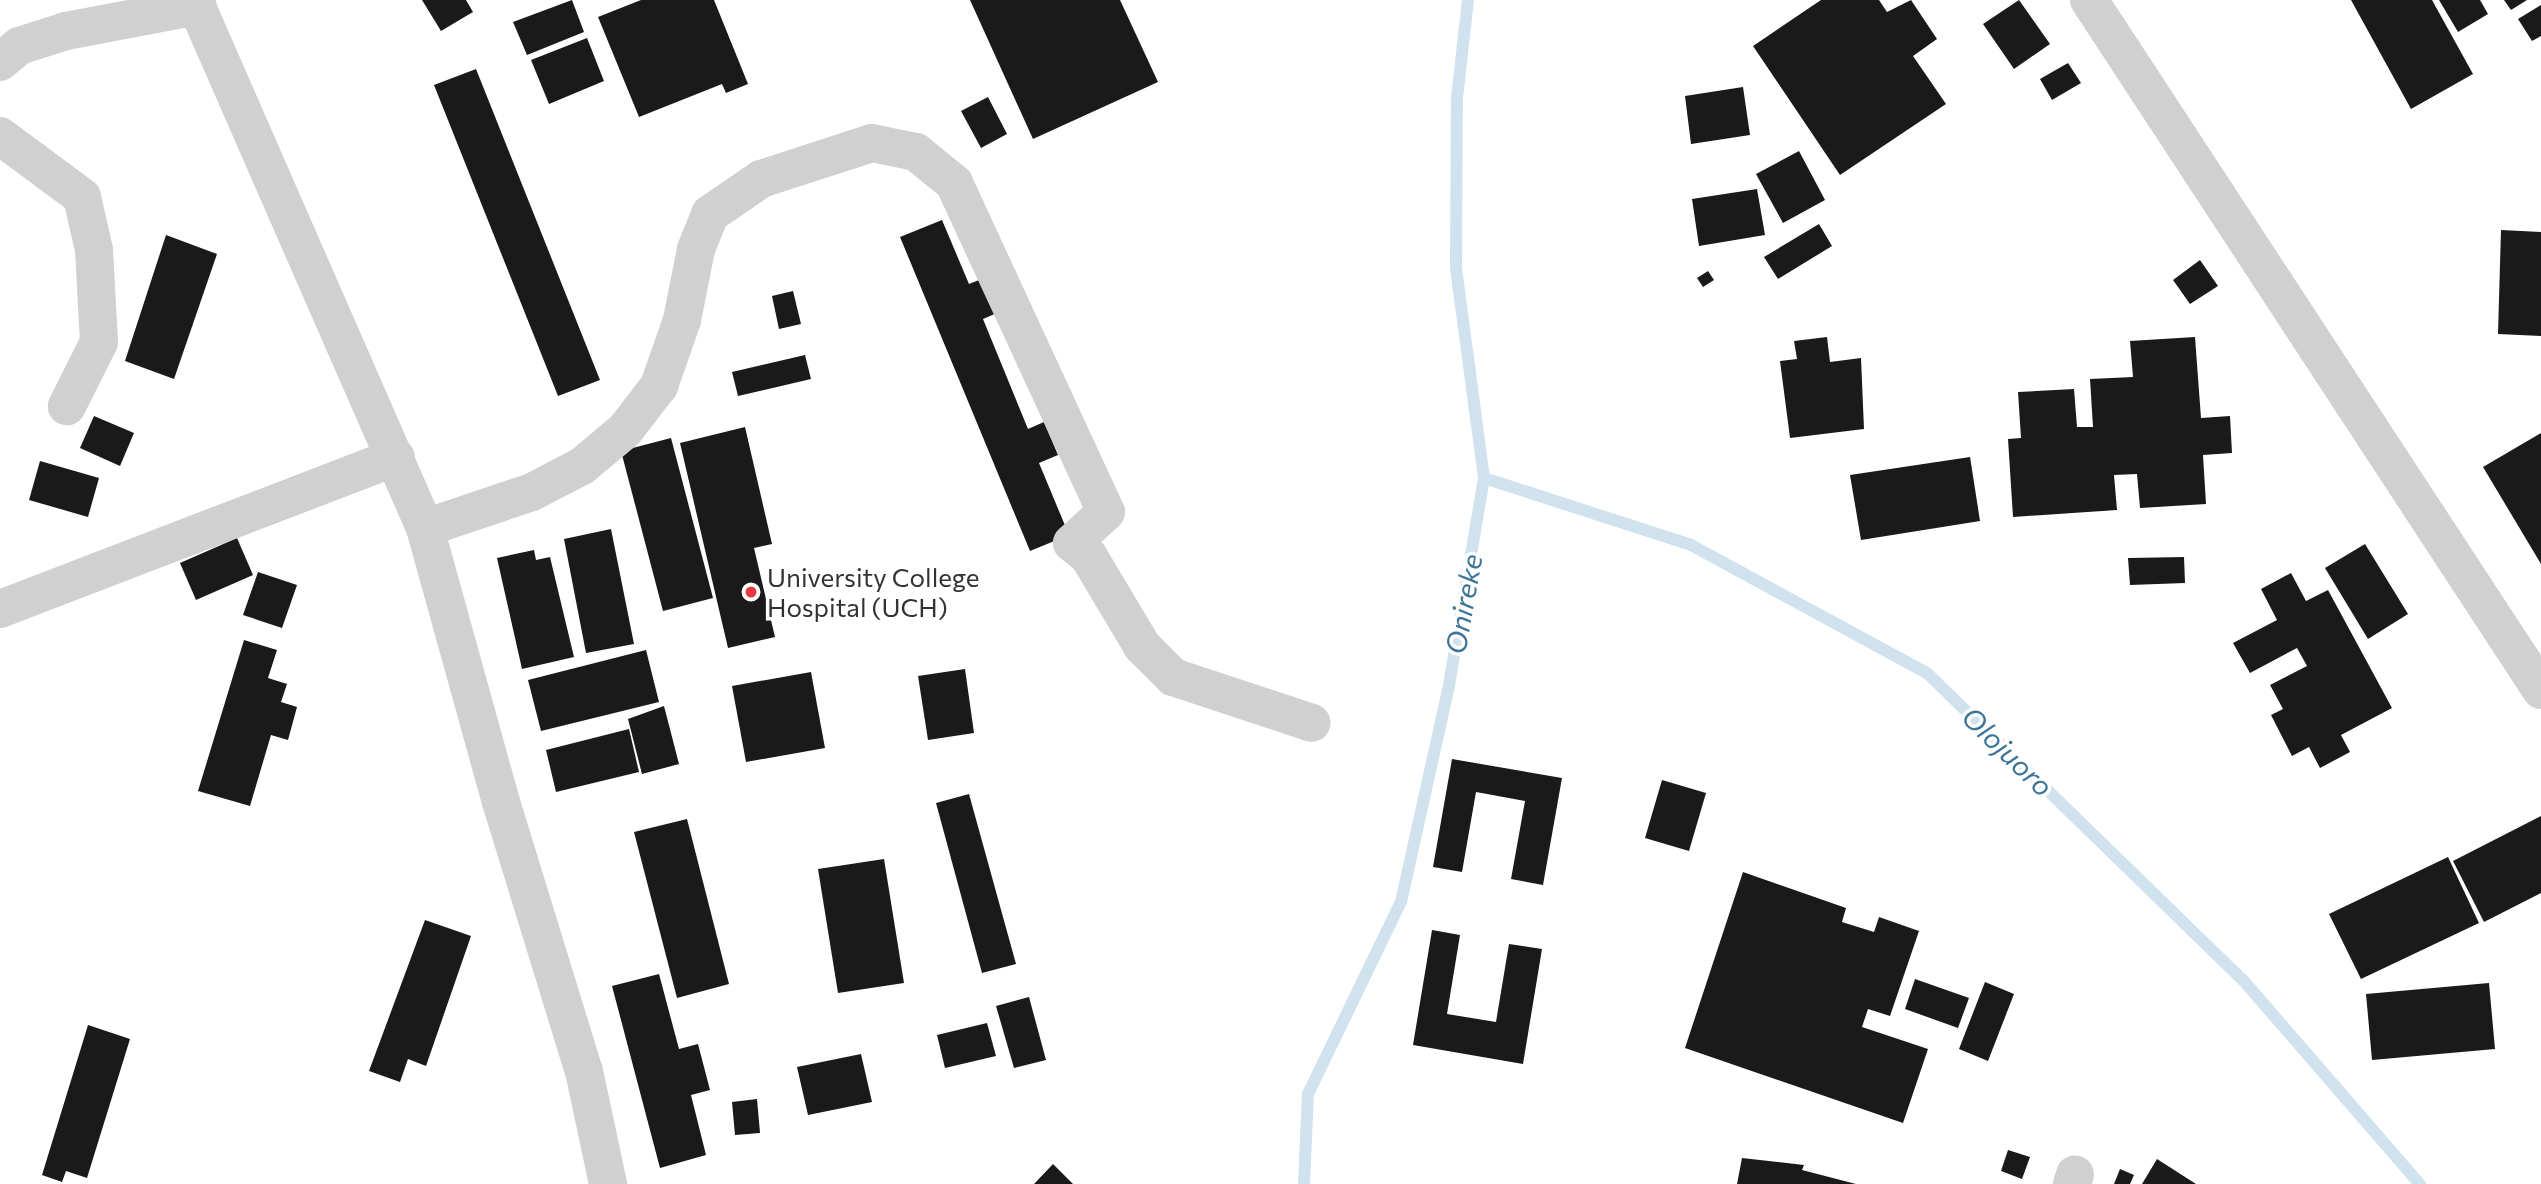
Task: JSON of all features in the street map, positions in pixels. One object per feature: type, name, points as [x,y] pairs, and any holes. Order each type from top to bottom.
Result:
[{"type":"street","points":[[2089,0],[2541,690]]},
{"type":"street","points":[[0,62],[19,46],[66,31],[196,3],[425,528],[501,802],[584,1071],[608,1184]]},
{"type":"street","points":[[0,136],[82,197],[94,250],[99,342],[67,406]]},
{"type":"street","points":[[425,528],[532,492],[582,466],[625,430],[659,386],[682,320],[696,248],[710,214],[761,179],[872,143],[916,152],[954,183],[1106,512],[1072,543],[1090,557],[1142,646],[1173,677],[1312,723]]},
{"type":"street","points":[[0,609],[396,457]]},
{"type":"building","points":[[422,0],[466,0],[473,12],[441,31]]},
{"type":"building","points":[[572,0],[584,32],[527,55],[513,22]]},
{"type":"building","points":[[641,0],[714,0],[748,84],[726,93],[722,84],[639,117],[598,17]]},
{"type":"building","points":[[970,0],[1120,0],[1158,82],[1033,139]]},
{"type":"building","points":[[1821,0],[1879,0],[1887,12],[1911,0],[1937,39],[1913,56],[1946,104],[1840,175],[1753,46]]},
{"type":"building","points":[[2019,0],[2050,44],[2014,69],[1983,24]]},
{"type":"building","points":[[2351,0],[2432,0],[2473,74],[2411,109]]},
{"type":"building","points":[[2439,0],[2480,0],[2488,14],[2458,32]]},
{"type":"building","points":[[2504,0],[2527,0],[2511,10]]},
{"type":"building","points":[[2541,5],[2541,36],[2532,41],[2518,19]]},
{"type":"building","points":[[587,38],[604,81],[549,104],[531,60]]},
{"type":"building","points":[[2068,63],[2081,83],[2052,100],[2040,79]]},
{"type":"building","points":[[476,69],[600,380],[558,396],[434,85]]},
{"type":"building","points":[[1743,87],[1750,135],[1691,144],[1685,96]]},
{"type":"building","points":[[988,97],[1007,134],[981,148],[961,111]]},
{"type":"building","points":[[1799,151],[1825,200],[1783,223],[1756,174]]},
{"type":"building","points":[[1757,189],[1765,235],[1699,246],[1692,199]]},
{"type":"building","points":[[942,220],[969,284],[989,276],[1004,310],[983,319],[1028,429],[1044,422],[1058,455],[1039,463],[1069,535],[1030,551],[900,237]]},
{"type":"building","points":[[1819,224],[1832,246],[1778,279],[1764,257]]},
{"type":"building","points":[[2501,230],[2541,232],[2541,336],[2498,334]]},
{"type":"building","points":[[166,235],[217,254],[174,379],[125,361]]},
{"type":"building","points":[[2200,260],[2218,286],[2190,304],[2173,280]]},
{"type":"building","points":[[1708,271],[1714,280],[1703,287],[1697,278]]},
{"type":"building","points":[[793,291],[801,324],[779,329],[772,296]]},
{"type":"building","points":[[1827,337],[1830,362],[1861,358],[1864,429],[1790,438],[1780,361],[1797,359],[1794,341]]},
{"type":"building","points":[[2195,337],[2201,418],[2230,416],[2232,453],[2203,455],[2206,504],[2140,508],[2137,474],[2114,475],[2117,510],[2013,517],[2008,439],[2021,438],[2018,392],[2074,389],[2077,427],[2093,427],[2090,379],[2133,377],[2130,341]]},
{"type":"building","points":[[805,355],[811,379],[738,396],[732,372]]},
{"type":"building","points":[[94,416],[134,433],[120,466],[80,448]]},
{"type":"building","points":[[745,427],[772,544],[754,548],[775,637],[728,648],[680,443]]},
{"type":"building","points":[[2541,433],[2541,564],[2483,467]]},
{"type":"building","points":[[671,438],[713,598],[663,611],[621,451]]},
{"type":"building","points":[[1970,457],[1980,521],[1861,540],[1850,475]]},
{"type":"building","points":[[40,461],[99,478],[88,517],[29,500]]},
{"type":"building","points":[[611,529],[634,644],[586,653],[564,539]]},
{"type":"building","points":[[237,538],[253,575],[196,600],[180,563]]},
{"type":"building","points":[[2365,544],[2408,614],[2368,639],[2325,568]]},
{"type":"building","points":[[534,550],[536,560],[550,557],[574,657],[522,669],[497,558]]},
{"type":"building","points":[[2184,557],[2185,583],[2130,585],[2128,558]]},
{"type":"building","points":[[258,572],[297,585],[282,628],[243,615]]},
{"type":"building","points":[[2291,573],[2306,601],[2328,590],[2392,708],[2341,735],[2350,752],[2320,768],[2309,747],[2292,756],[2271,715],[2283,709],[2270,685],[2307,666],[2297,648],[2250,673],[2233,643],[2277,620],[2261,589]]},
{"type":"building","points":[[244,640],[277,650],[268,678],[287,684],[281,702],[297,707],[288,740],[271,735],[250,806],[198,791]]},
{"type":"building","points":[[646,650],[659,702],[541,731],[528,680]]},
{"type":"building","points":[[965,669],[974,733],[928,740],[918,676]]},
{"type":"building","points":[[811,672],[825,748],[746,762],[732,686]]},
{"type":"building","points":[[664,706],[679,764],[642,774],[628,719]]},
{"type":"building","points":[[629,729],[639,772],[556,792],[546,750]]},
{"type":"building","points":[[1452,759],[1562,778],[1543,885],[1511,879],[1525,801],[1476,792],[1462,872],[1433,867]]},
{"type":"building","points":[[1662,780],[1706,793],[1689,851],[1645,838]]},
{"type":"building","points":[[969,794],[1016,964],[982,973],[936,803]]},
{"type":"building","points":[[2541,816],[2541,893],[2484,922],[2453,861]]},
{"type":"building","points":[[687,819],[729,984],[677,998],[634,832]]},
{"type":"building","points":[[2448,857],[2479,923],[2361,979],[2329,914]]},
{"type":"building","points":[[884,859],[904,983],[838,993],[818,869]]},
{"type":"building","points":[[1743,872],[1846,908],[1842,922],[1874,932],[1879,917],[1919,931],[1890,1016],[1868,1009],[1862,1027],[1928,1049],[1903,1123],[1685,1048]]},
{"type":"building","points":[[425,920],[471,936],[426,1066],[408,1059],[400,1082],[369,1071]]},
{"type":"building","points":[[1432,930],[1460,935],[1447,1014],[1496,1022],[1509,944],[1542,949],[1523,1064],[1413,1045]]},
{"type":"building","points":[[659,974],[679,1049],[698,1044],[710,1090],[691,1095],[706,1155],[660,1168],[612,986]]},
{"type":"building","points":[[1915,979],[1969,998],[1958,1028],[1905,1009]]},
{"type":"building","points":[[1985,982],[2014,994],[1988,1061],[1959,1049]]},
{"type":"building","points":[[2489,983],[2495,1049],[2372,1060],[2366,994]]},
{"type":"building","points":[[1029,997],[1046,1060],[1014,1068],[996,1006]]},
{"type":"building","points":[[987,1023],[996,1056],[945,1068],[937,1035]]},
{"type":"building","points":[[88,1025],[130,1039],[87,1178],[66,1171],[62,1182],[42,1175]]},
{"type":"building","points":[[861,1054],[872,1102],[808,1115],[797,1067]]},
{"type":"building","points":[[757,1099],[760,1133],[735,1135],[732,1102]]},
{"type":"building","points":[[2008,1150],[2030,1157],[2022,1179],[2001,1171]]},
{"type":"building","points":[[1742,1158],[1804,1165],[1802,1170],[1856,1184],[1737,1184]]},
{"type":"building","points":[[2157,1159],[2196,1184],[2142,1184]]},
{"type":"building","points":[[1053,1164],[1073,1184],[1034,1184]]},
{"type":"building","points":[[2120,1169],[2134,1175],[2130,1184],[2114,1184]]},
{"type":"waterway","name":"Onireke","points":[[1304,1184],[1308,1094],[1401,902],[1449,685],[1484,478],[1456,267],[1457,98],[1468,0]]},
{"type":"waterway","name":"Olojuoro","points":[[1484,478],[1691,545],[1927,673],[2243,980],[2420,1184]]},
{"type":"place","name":"University College Hospital (UCH)","points":[[751,592]]}]
